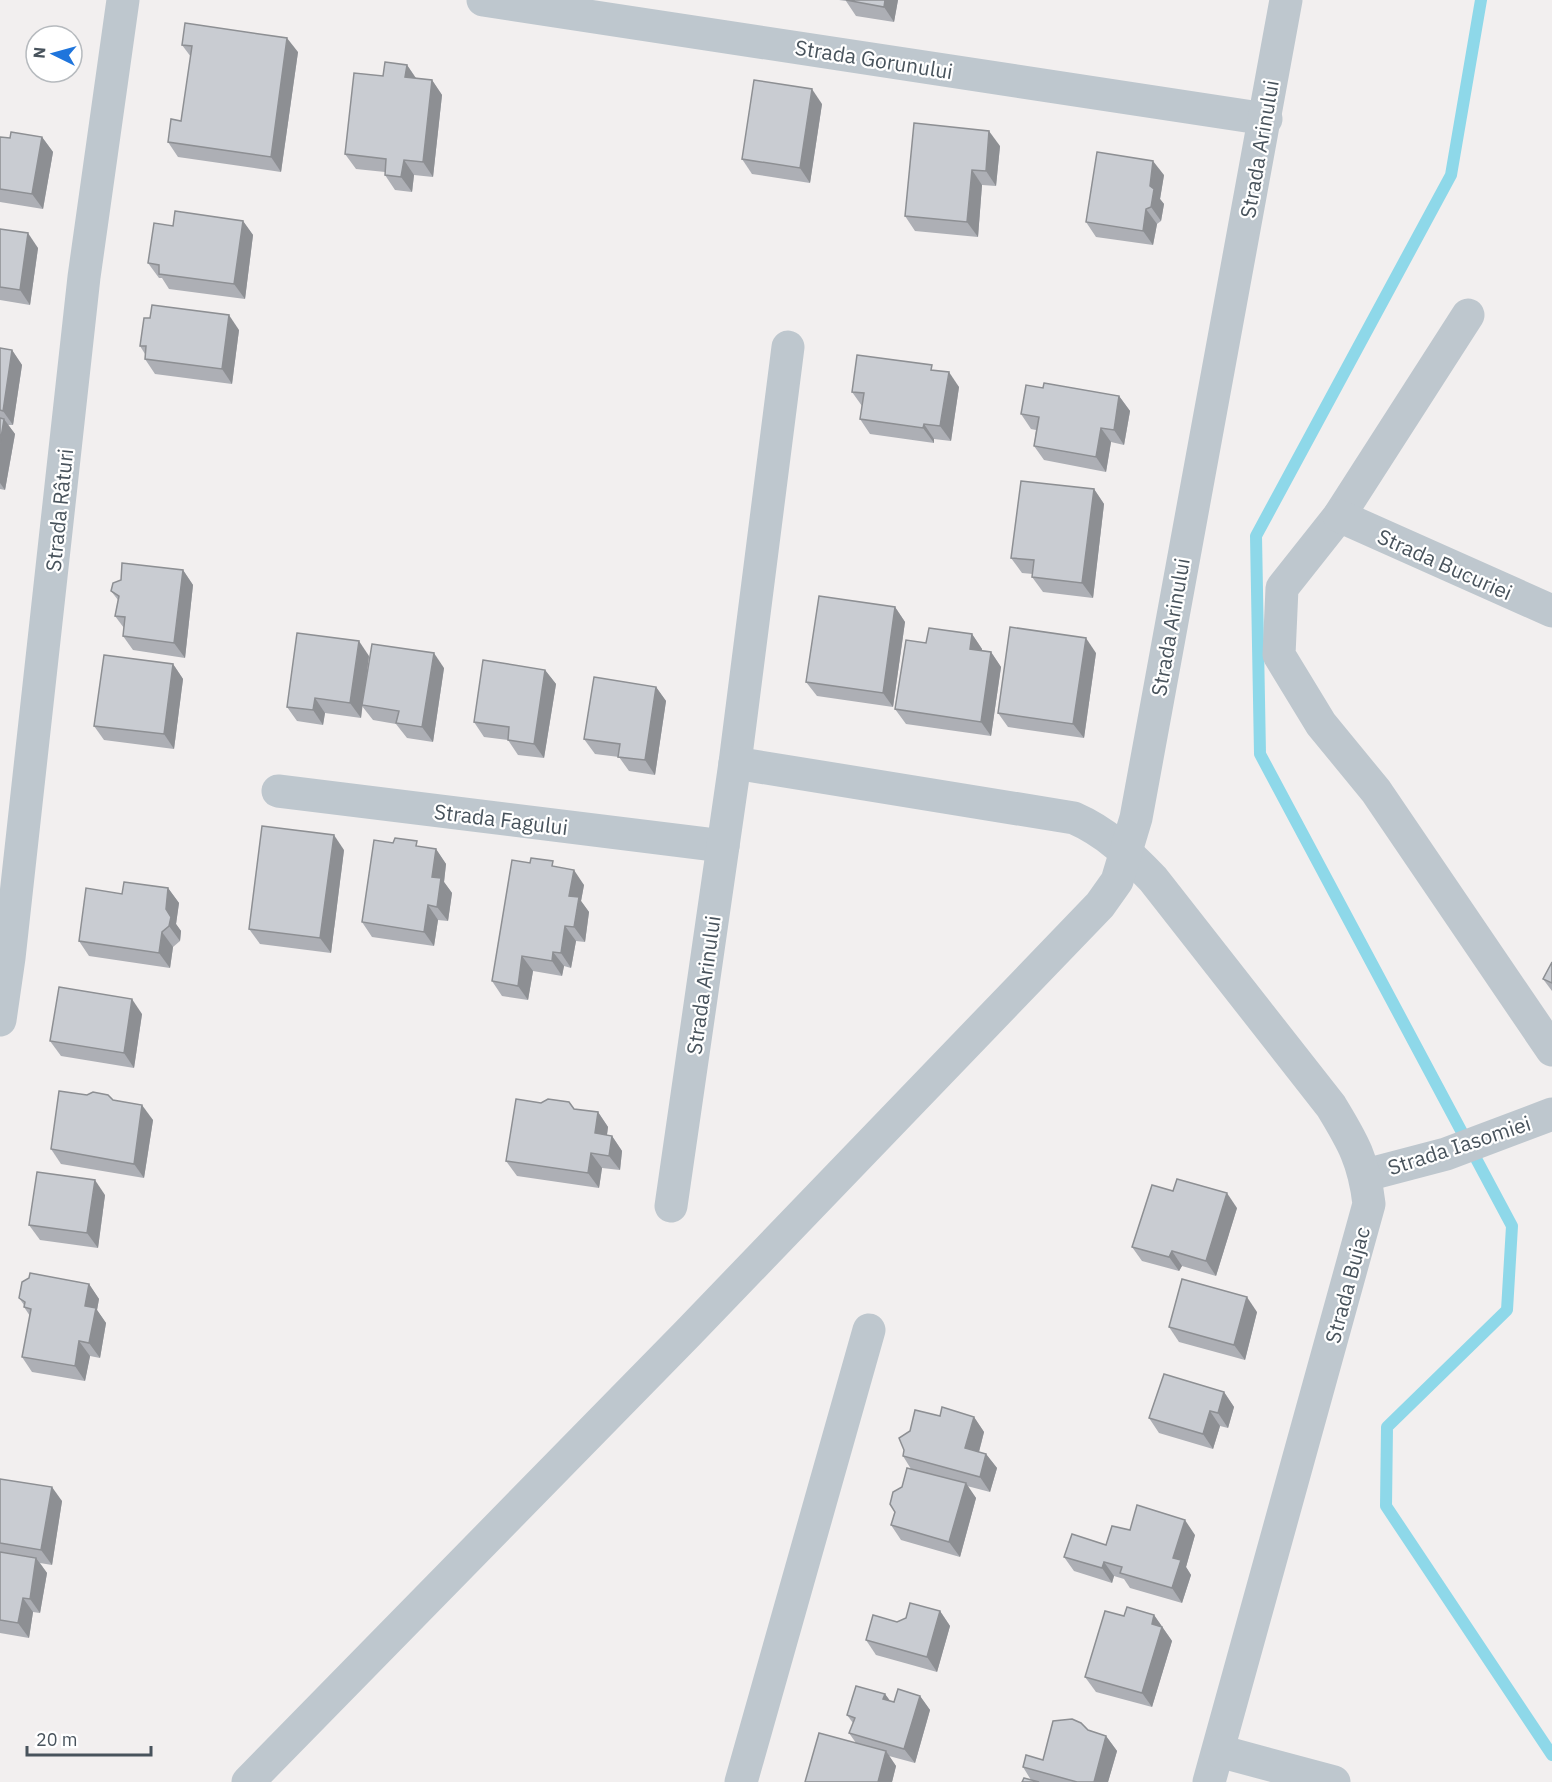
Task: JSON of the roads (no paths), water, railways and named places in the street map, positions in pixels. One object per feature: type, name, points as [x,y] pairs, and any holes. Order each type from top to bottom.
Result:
[{"type":"street","name":"Strada Râturi","points":[[0,1020],[9,958],[84,277],[123,0]]},
{"type":"street","name":"Strada Gorunului","points":[[483,0],[1266,118]]},
{"type":"street","name":"Strada Arinului","points":[[248,1782],[688,1333],[1100,905],[1117,881],[1136,818],[1286,0]]},
{"type":"street","points":[[1468,315],[1339,516],[1282,588],[1279,655],[1321,724],[1376,791],[1552,1050]]},
{"type":"street","name":"Strada Arinului","points":[[671,1206],[735,763],[788,347]]},
{"type":"street","name":"Strada Bucuriei","points":[[1339,516],[1552,611]]},
{"type":"street","points":[[735,763],[1074,818],[1097,828],[1127,853]]},
{"type":"street","name":"Strada Fagului","points":[[278,791],[723,846]]},
{"type":"street","name":"Strada Bujac","points":[[1127,853],[1153,879],[1330,1106],[1354,1145],[1366,1175],[1369,1204],[1209,1782]]},
{"type":"street","name":"Strada Iasomiei","points":[[1366,1175],[1446,1154],[1552,1114]]},
{"type":"street","points":[[741,1782],[869,1330]]},
{"type":"street","points":[[1219,1751],[1334,1782]]},
{"type":"waterway","points":[[1481,0],[1451,175],[1256,536],[1260,754],[1512,1226],[1507,1310],[1387,1427],[1386,1506],[1552,1755]]}]
